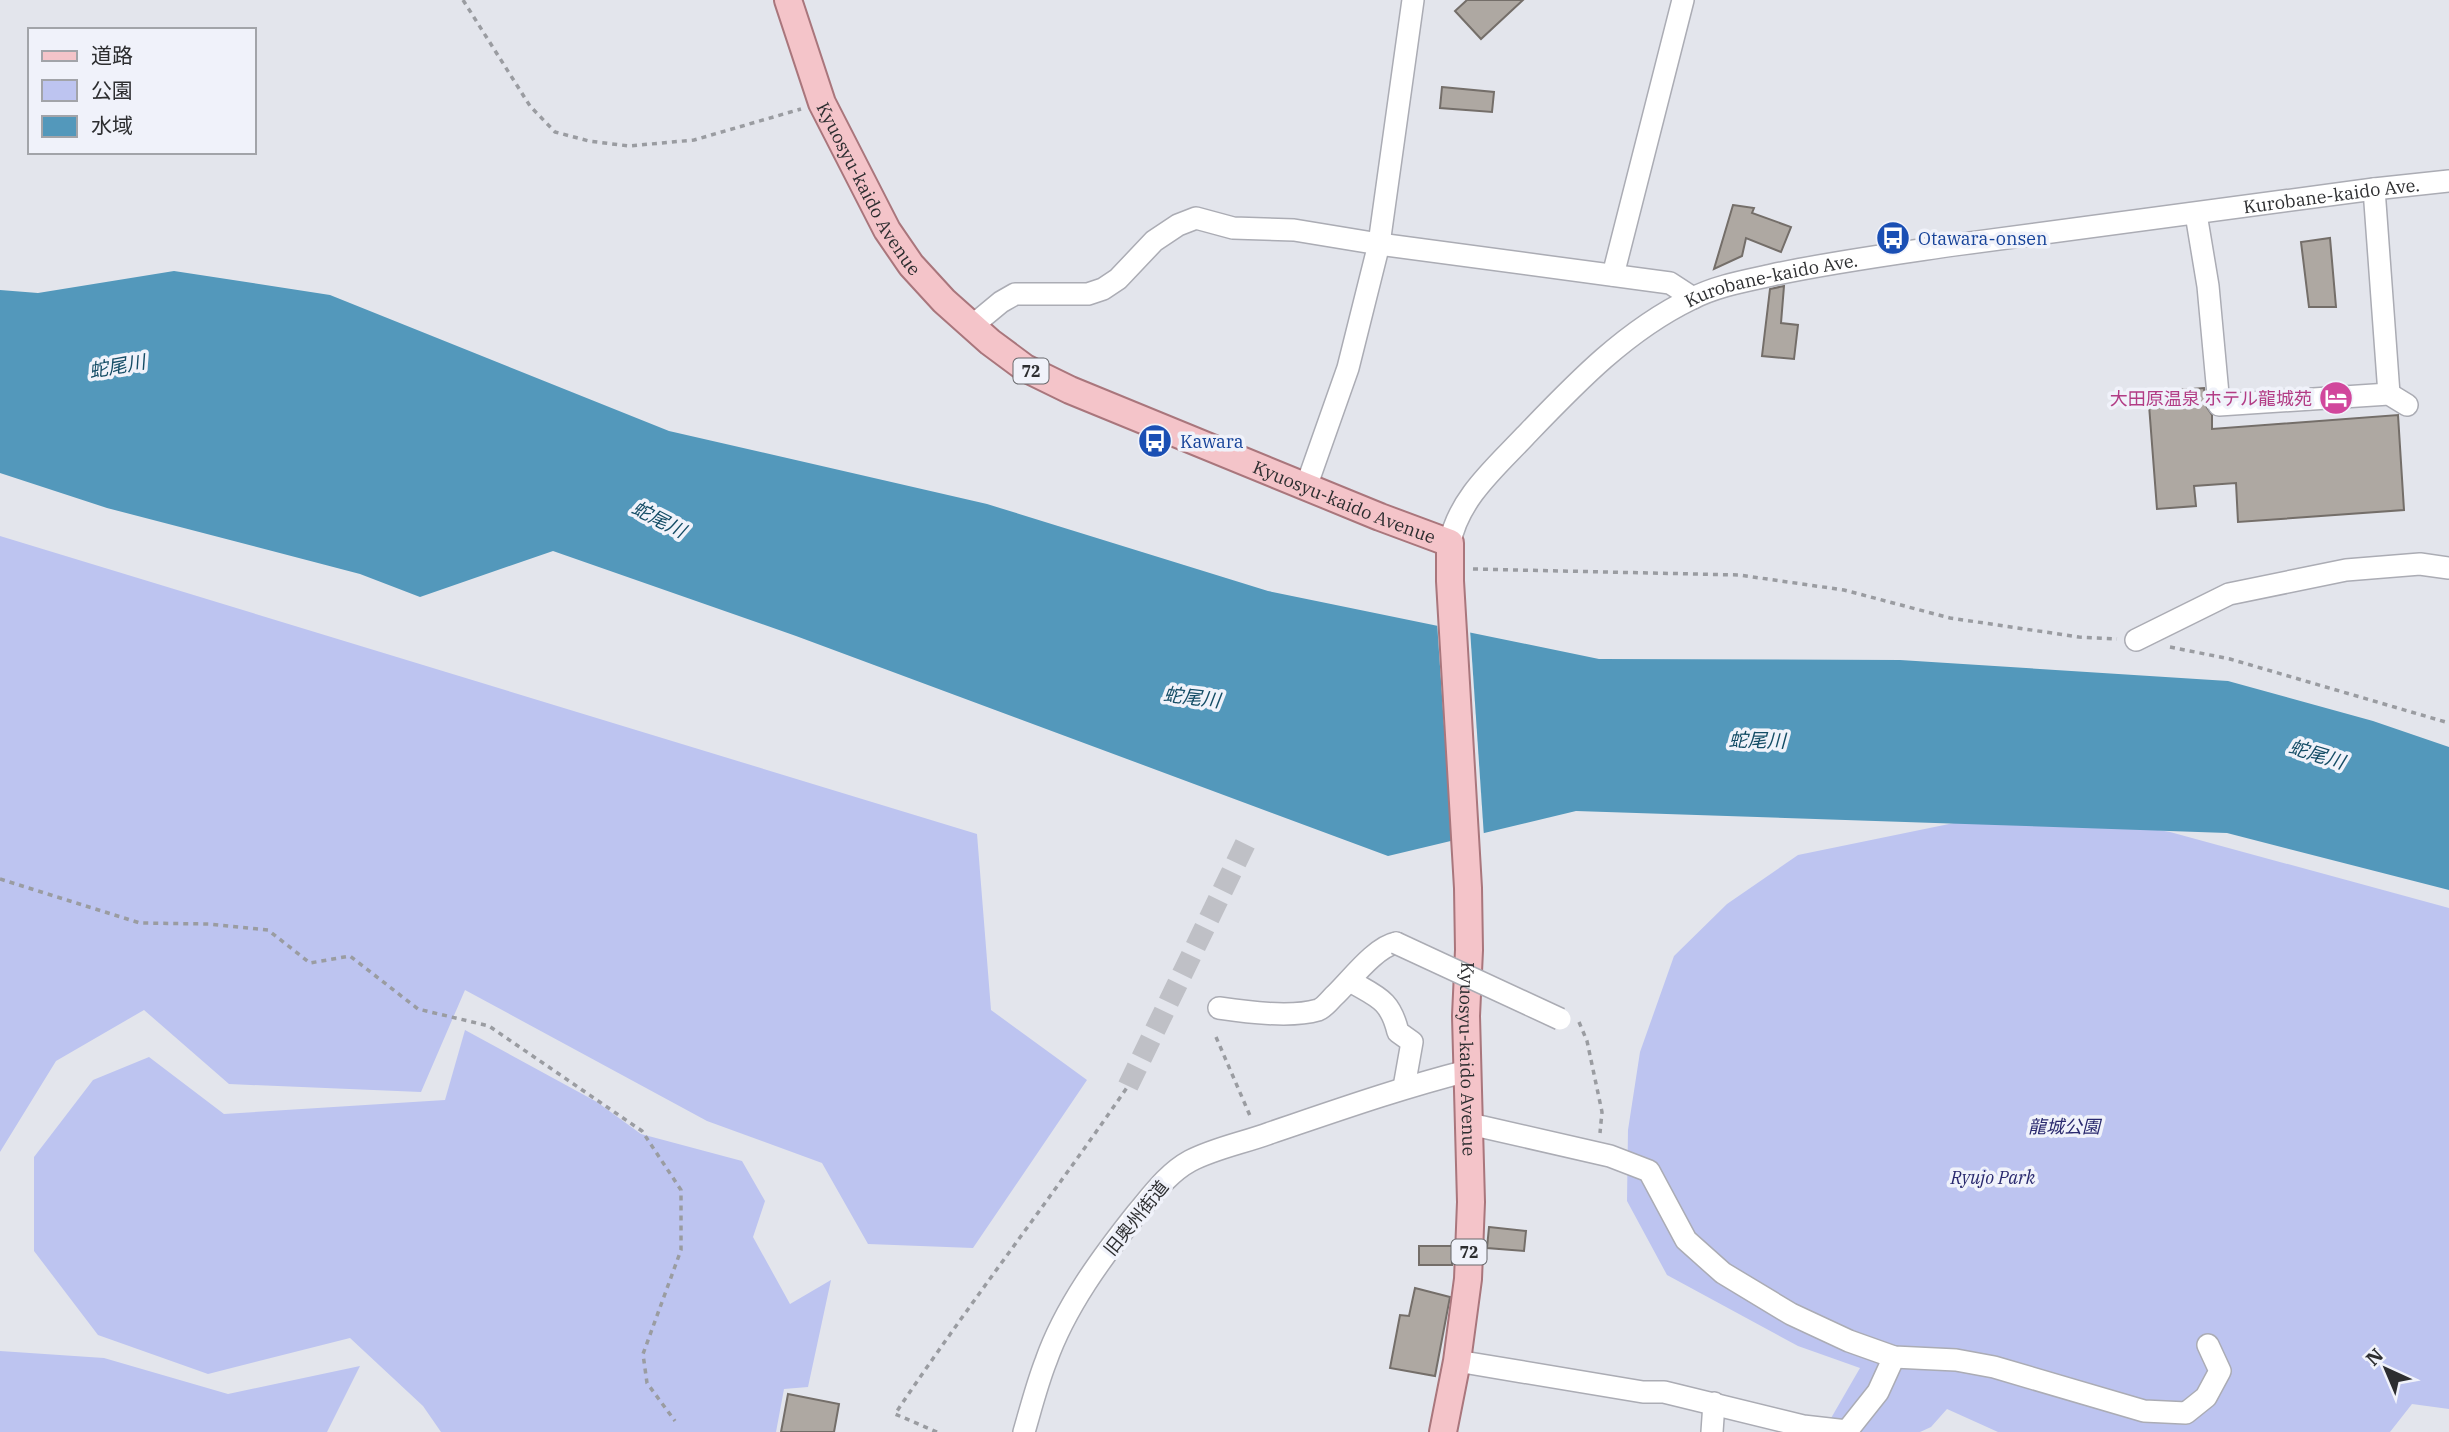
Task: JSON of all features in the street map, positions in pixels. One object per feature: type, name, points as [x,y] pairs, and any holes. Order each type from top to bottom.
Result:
[{"type":"main road","name":"Kyuosyu-kaido Avenue","points":[[788,0],[822,103],[887,229],[911,265],[944,301],[972,326],[1025,368],[1070,390],[1450,543],[1468,888],[1467,1071],[1471,1202],[1468,1279],[1457,1362],[1443,1432]]},
{"type":"street","points":[[1306,487],[1348,368],[1379,244],[1413,0]]},
{"type":"street","points":[[1613,275],[1683,0]]},
{"type":"street","name":"Kurobane-kaido Ave.","points":[[1450,543],[1459,513],[1474,493],[1554,405],[1595,365],[1627,338],[1693,298],[1730,284],[1895,253],[2449,181]]},
{"type":"street","points":[[2196,214],[2208,286],[2219,405],[2274,400],[2398,400],[2374,189]]},
{"type":"street","points":[[972,326],[1015,294],[1088,293],[1103,289],[1118,279],[1154,241],[1178,225],[1196,218],[1233,228],[1294,230],[1670,283],[1693,298]]},
{"type":"street","points":[[2137,640],[2230,594],[2346,570],[2420,564],[2449,568]]},
{"type":"street","points":[[1219,1008],[1252,1012],[1320,1009],[1384,948],[1396,943],[1560,1019]]},
{"type":"street","points":[[1350,981],[1387,1005],[1393,1012],[1398,1032],[1412,1042],[1404,1087]]},
{"type":"street","name":"旧奥州街道","points":[[1024,1432],[1046,1359],[1065,1319],[1128,1224],[1163,1181],[1188,1162],[1214,1150],[1404,1087],[1467,1071]]},
{"type":"street","points":[[1470,1124],[1610,1156],[1649,1171],[1686,1240],[1723,1273],[1791,1314],[1849,1341],[1894,1357],[1956,1360],[1994,1367],[2144,1410],[2186,1413],[2206,1397],[2220,1371],[2208,1345]]},
{"type":"street","points":[[1457,1362],[1643,1392],[1664,1392],[1803,1426],[1847,1430],[1878,1392],[1894,1357]]},
{"type":"street","points":[[1712,1432],[1714,1403]]},
{"type":"path","points":[[463,0],[530,106],[555,132],[589,141],[629,146],[694,140],[822,103]]},
{"type":"path","points":[[1450,575],[1739,575],[1844,590],[1950,618],[2079,637],[2137,640],[2230,659],[2449,723]]},
{"type":"path","points":[[0,879],[140,923],[209,924],[268,930],[310,964],[350,956],[418,1009],[489,1026],[642,1131],[681,1190],[681,1250],[643,1354],[647,1383],[675,1421]]},
{"type":"path","points":[[1560,1019],[1562,1013],[1568,1010],[1575,1014],[1582,1026],[1602,1112],[1600,1140],[1610,1156]]},
{"type":"path","points":[[1216,1037],[1259,1137]]},
{"type":"path","points":[[937,1432],[895,1414],[939,1348],[1036,1219],[1128,1086]]},
{"type":"green space","points":[[0,536],[977,834],[991,1010],[1087,1080],[973,1248],[868,1244],[822,1163],[707,1121],[465,990],[421,1092],[229,1084],[144,1010],[56,1061],[0,1152]]},
{"type":"green space","name":"龍城公園","points":[[2027,808],[2170,832],[2449,908],[2449,1409],[2412,1404],[2390,1432],[1998,1432],[1947,1409],[1931,1427],[1920,1432],[1823,1432],[1860,1368],[1798,1346],[1667,1275],[1627,1201],[1628,1130],[1640,1052],[1674,956],[1727,904],[1798,855]]},
{"type":"green space","points":[[465,1030],[597,1102],[641,1134],[742,1161],[765,1201],[753,1237],[790,1304],[831,1280],[808,1387],[784,1389],[776,1432],[441,1432],[423,1406],[350,1338],[208,1374],[98,1335],[34,1251],[34,1157],[93,1080],[149,1057],[224,1114],[445,1100]]},
{"type":"green space","points":[[0,1351],[104,1358],[228,1394],[360,1366],[327,1432],[0,1432]]},
{"type":"water","name":"蛇尾川","points":[[174,271],[330,295],[669,431],[987,504],[1268,591],[1599,659],[1900,660],[2228,681],[2373,721],[2449,747],[2449,890],[2227,833],[1576,811],[1388,856],[796,636],[553,551],[420,597],[360,574],[107,508],[0,473],[0,290],[38,293]]},
{"type":"pier","points":[[1437,622],[1470,629],[1484,837],[1452,844]]},
{"type":"building","points":[[1467,0],[1523,0],[1481,39],[1455,11]]},
{"type":"building","points":[[1442,87],[1494,92],[1492,112],[1440,108]]},
{"type":"building","points":[[1733,205],[1754,208],[1752,213],[1791,227],[1781,252],[1746,238],[1742,256],[1714,269]]},
{"type":"building","points":[[2330,238],[2336,307],[2309,307],[2301,242]]},
{"type":"building","points":[[1784,286],[1781,323],[1798,325],[1794,359],[1762,356],[1770,289]]},
{"type":"building","points":[[2204,388],[2206,406],[2212,415],[2212,429],[2398,415],[2404,510],[2238,522],[2236,483],[2194,486],[2196,506],[2157,509],[2148,392]]},
{"type":"building","points":[[1489,1227],[1526,1231],[1524,1251],[1487,1248]]},
{"type":"building","points":[[1419,1246],[1452,1246],[1452,1265],[1419,1265]]},
{"type":"building","points":[[1415,1288],[1450,1297],[1435,1376],[1390,1368],[1400,1315],[1409,1316]]},
{"type":"building","points":[[788,1394],[839,1404],[834,1432],[781,1432]]},
{"type":"tunnel","points":[[1128,1086],[1248,838]]},
{"type":"place","name":"Otawara-onsen","points":[[1893,238]]},
{"type":"place","name":"大田原温泉 ホテル龍城苑","points":[[2336,398]]},
{"type":"place","name":"Kawara","points":[[1155,441]]},
{"type":"park label","name":"Ryujo Park","points":[[1993,1177]]}]
